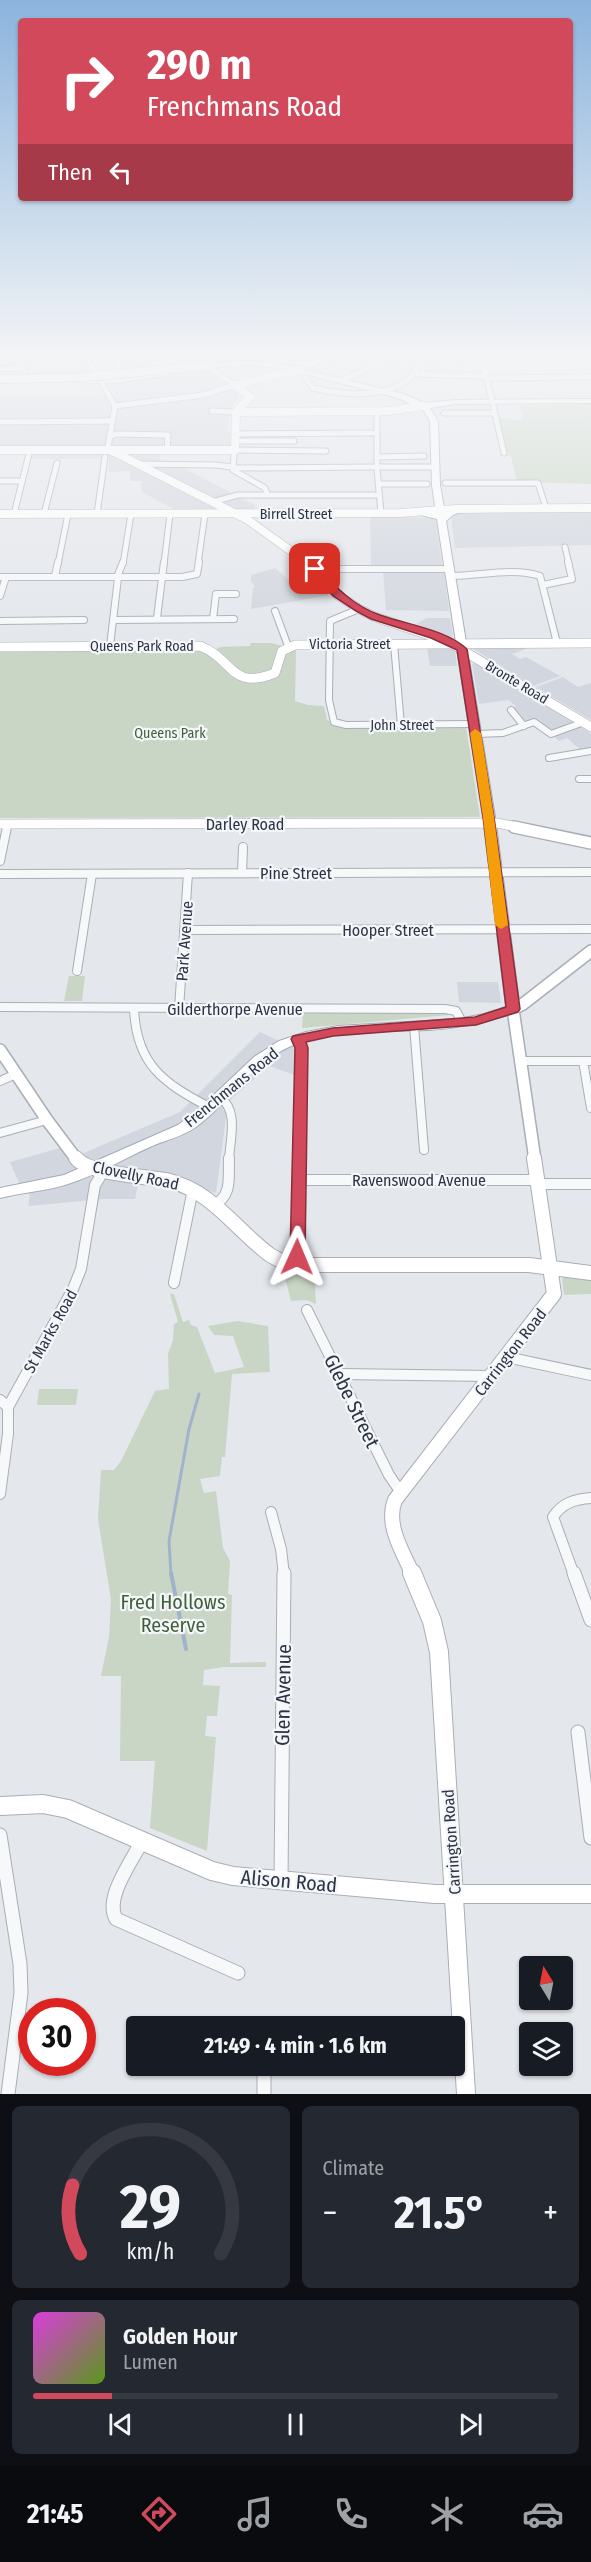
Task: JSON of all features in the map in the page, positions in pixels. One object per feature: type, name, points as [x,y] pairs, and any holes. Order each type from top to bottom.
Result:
[{"type":"main road","points":[[22,450],[107,453],[167,450],[234,452]]},
{"type":"main road","points":[[30,450],[41,450]]},
{"type":"main road","name":"Carrington Road","points":[[435,450],[435,467],[451,572],[459,646],[465,664],[489,823],[510,991],[552,1267],[554,1294],[400,1491],[392,1506],[391,1521],[432,1621],[439,1652],[466,2094]]},
{"type":"main road","name":"Bronte Road","points":[[107,453],[138,464],[250,522],[315,569],[336,594],[359,609],[459,646],[587,724]]},
{"type":"main road","points":[[417,513],[442,516],[464,508],[591,508]]},
{"type":"main road","name":"Birrell Street","points":[[0,516],[14,514],[417,513]]},
{"type":"main road","points":[[250,522],[251,518],[259,514]]},
{"type":"main road","name":"Victoria Street","points":[[288,646],[591,643]]},
{"type":"main road","name":"Queens Park Road","points":[[0,647],[204,646],[214,652],[232,672],[253,678],[275,673],[282,651],[288,646]]},
{"type":"main road","points":[[465,664],[482,660]]},
{"type":"main road","name":"Darley Road","points":[[4,824],[489,823],[510,825],[591,843]]},
{"type":"main road","points":[[513,1009],[590,953]]},
{"type":"main road","points":[[510,991],[520,998],[531,998]]},
{"type":"main road","name":"Frenchmans Road","points":[[0,1193],[20,1188],[33,1189],[98,1172],[191,1123],[263,1057],[298,1039],[333,1032],[485,1019],[513,1009]]},
{"type":"main road","name":"Clovelly Road","points":[[0,1050],[73,1158],[98,1172],[176,1183],[193,1189],[273,1258],[284,1263],[297,1265],[529,1265],[591,1273]]},
{"type":"main road","name":"Alison Road","points":[[0,1806],[31,1804],[56,1806],[212,1871],[233,1876],[454,1894],[591,1894]]},
{"type":"street","points":[[14,514],[30,450]]},
{"type":"street","points":[[44,514],[59,450]]},
{"type":"street","points":[[97,514],[108,450]]},
{"type":"street","points":[[377,450],[381,513]]},
{"type":"street","points":[[267,494],[265,488],[235,472],[234,452],[326,451]]},
{"type":"street","points":[[377,456],[424,456]]},
{"type":"street","points":[[138,464],[233,467],[435,467]]},
{"type":"street","points":[[0,481],[22,481]]},
{"type":"street","points":[[445,483],[538,483],[546,508]]},
{"type":"street","points":[[378,484],[425,485]]},
{"type":"street","points":[[212,502],[231,496],[267,494],[378,495]]},
{"type":"street","points":[[55,576],[68,514]]},
{"type":"street","points":[[110,646],[131,514]]},
{"type":"street","points":[[157,618],[170,514]]},
{"type":"street","points":[[0,596],[3,577],[122,577],[162,574],[182,577],[190,575],[199,571],[205,514]]},
{"type":"street","points":[[543,585],[572,579],[565,547]]},
{"type":"street","points":[[315,569],[530,573],[540,576],[557,643]]},
{"type":"street","points":[[213,619],[216,594],[236,594]]},
{"type":"street","points":[[328,644],[330,621],[359,609]]},
{"type":"street","points":[[275,611],[288,646]]},
{"type":"street","points":[[114,620],[234,619]]},
{"type":"street","points":[[0,621],[84,620]]},
{"type":"street","name":"John Street","points":[[328,644],[331,719],[342,724],[475,729],[503,733],[524,726]]},
{"type":"street","points":[[394,644],[401,725]]},
{"type":"street","points":[[511,710],[524,726],[534,722],[557,741]]},
{"type":"street","points":[[551,734],[587,724]]},
{"type":"street","points":[[549,758],[591,751]]},
{"type":"street","points":[[579,779],[591,779]]},
{"type":"street","points":[[0,861],[4,824]]},
{"type":"street","points":[[242,873],[243,847]]},
{"type":"street","name":"Pine Street","points":[[0,874],[591,872]]},
{"type":"street","name":"Park Avenue","points":[[179,1009],[188,873]]},
{"type":"street","points":[[77,971],[92,874]]},
{"type":"street","name":"Hooper Street","points":[[184,930],[591,930]]},
{"type":"street","name":"Gilderthorpe Avenue","points":[[0,1007],[445,1009],[456,1011],[462,1022]]},
{"type":"street","points":[[134,1008],[135,1037],[149,1065],[174,1089],[214,1102],[228,1102],[232,1113],[227,1194],[222,1201],[214,1205]]},
{"type":"street","points":[[414,1026],[424,1150]]},
{"type":"street","points":[[297,1265],[302,1048],[298,1039]]},
{"type":"street","points":[[521,1061],[587,1061],[591,1108]]},
{"type":"street","points":[[0,1081],[16,1074]]},
{"type":"street","points":[[0,1133],[47,1120]]},
{"type":"street","name":"St Marks Road","points":[[0,1494],[8,1434],[4,1404],[73,1289],[81,1269],[98,1172]]},
{"type":"street","name":"Ravenswood Avenue","points":[[299,1180],[591,1184]]},
{"type":"street","points":[[174,1283],[193,1189]]},
{"type":"street","name":"Glebe Street","points":[[307,1310],[389,1476],[400,1491]]},
{"type":"street","points":[[506,1357],[591,1375]]},
{"type":"street","points":[[339,1374],[491,1376]]},
{"type":"street","points":[[591,1498],[568,1501],[558,1508],[553,1517],[591,1620]]},
{"type":"street","name":"Glen Avenue","points":[[271,1512],[284,1575],[281,1880]]},
{"type":"street","points":[[578,1732],[591,1838]]},
{"type":"street","points":[[0,1835],[20,1964],[21,1993],[8,2094]]},
{"type":"street","points":[[142,1841],[113,1897],[112,1912],[116,1919],[238,1973]]},
{"type":"street","points":[[264,2076],[264,2094]]},
{"type":"shaded area","points":[[0,450],[238,450],[238,452],[160,452],[160,466],[180,466],[255,505],[253,511],[179,512],[142,492],[141,481],[130,481],[130,471],[109,472],[109,459],[26,459],[28,453],[0,453]]},
{"type":"shaded area","points":[[466,511],[591,511],[591,545],[455,548],[451,516]]},
{"type":"shaded area","points":[[370,516],[436,518],[442,565],[371,565]]},
{"type":"shaded area","points":[[275,568],[290,581],[312,577],[329,595],[251,609],[255,587],[251,581],[251,575]]},
{"type":"shaded area","points":[[383,572],[444,572],[449,611],[386,610]]},
{"type":"shaded area","points":[[427,618],[450,618],[453,637],[416,624]]},
{"type":"shaded area","points":[[427,647],[455,649],[457,666],[430,666]]},
{"type":"shaded area","points":[[472,648],[528,648],[512,654],[520,659],[526,657],[560,676],[533,686]]},
{"type":"shaded area","points":[[477,663],[577,724],[551,733],[538,722],[527,723],[513,708],[516,706],[508,700],[479,704],[472,664]]},
{"type":"shaded area","points":[[563,677],[578,687],[591,683],[591,720],[536,687]]},
{"type":"shaded area","points":[[578,725],[591,734],[591,749],[582,751],[567,738],[559,741],[553,735]]},
{"type":"shaded area","points":[[457,982],[498,982],[501,1003],[459,1002]]},
{"type":"shaded area","points":[[260,1032],[294,1048],[295,1075],[269,1066],[228,1102],[216,1193],[141,1170],[135,1199],[102,1199],[28,1206],[30,1195],[18,1181],[10,1162],[60,1148],[79,1155],[180,1112]]},
{"type":"green space","points":[[505,450],[591,450],[591,484],[517,482],[511,456],[506,455]]},
{"type":"green space","points":[[251,643],[271,643],[282,646],[272,672],[245,676],[215,650],[220,647],[250,646]]},
{"type":"green space","name":"Queens Park","points":[[204,649],[233,676],[279,674],[285,652],[296,649],[295,701],[324,706],[327,720],[340,726],[466,727],[480,817],[0,818],[0,651]]},
{"type":"green space","points":[[69,976],[85,976],[82,1001],[64,1001]]},
{"type":"green space","points":[[303,1011],[448,1013],[449,1015],[302,1028]]},
{"type":"green space","points":[[284,1274],[314,1274],[316,1304],[307,1300],[291,1301]]},
{"type":"green space","points":[[566,1276],[591,1280],[591,1294],[564,1295],[562,1279]]},
{"type":"green space","name":"Fred Hollows Reserve","points":[[170,1294],[174,1294],[183,1322],[189,1320],[191,1325],[197,1327],[215,1373],[244,1367],[233,1336],[214,1335],[208,1326],[238,1321],[268,1326],[270,1372],[232,1374],[225,1457],[222,1457],[220,1476],[200,1479],[204,1493],[216,1491],[223,1548],[230,1561],[228,1594],[232,1595],[230,1663],[266,1662],[266,1667],[223,1667],[204,1670],[203,1685],[220,1686],[217,1716],[207,1716],[205,1736],[216,1737],[207,1851],[150,1828],[155,1761],[120,1761],[121,1676],[101,1676],[109,1637],[111,1600],[98,1519],[101,1470],[114,1470],[121,1461],[155,1391],[169,1389],[168,1354],[173,1340],[174,1324],[178,1322]]},
{"type":"green space","points":[[39,1389],[78,1389],[76,1405],[37,1405]]},
{"type":"waterway","points":[[171,1575],[169,1541],[189,1429],[199,1394]]},
{"type":"waterway","points":[[171,1573],[186,1649]]},
{"type":"slow traffic","points":[[475,733],[489,817],[501,925]]},
{"type":"route","points":[[297,1257],[302,1048],[298,1039],[333,1032],[476,1021],[513,1009],[489,817],[462,649],[435,635],[375,617],[359,609],[336,594],[315,569]]}]
